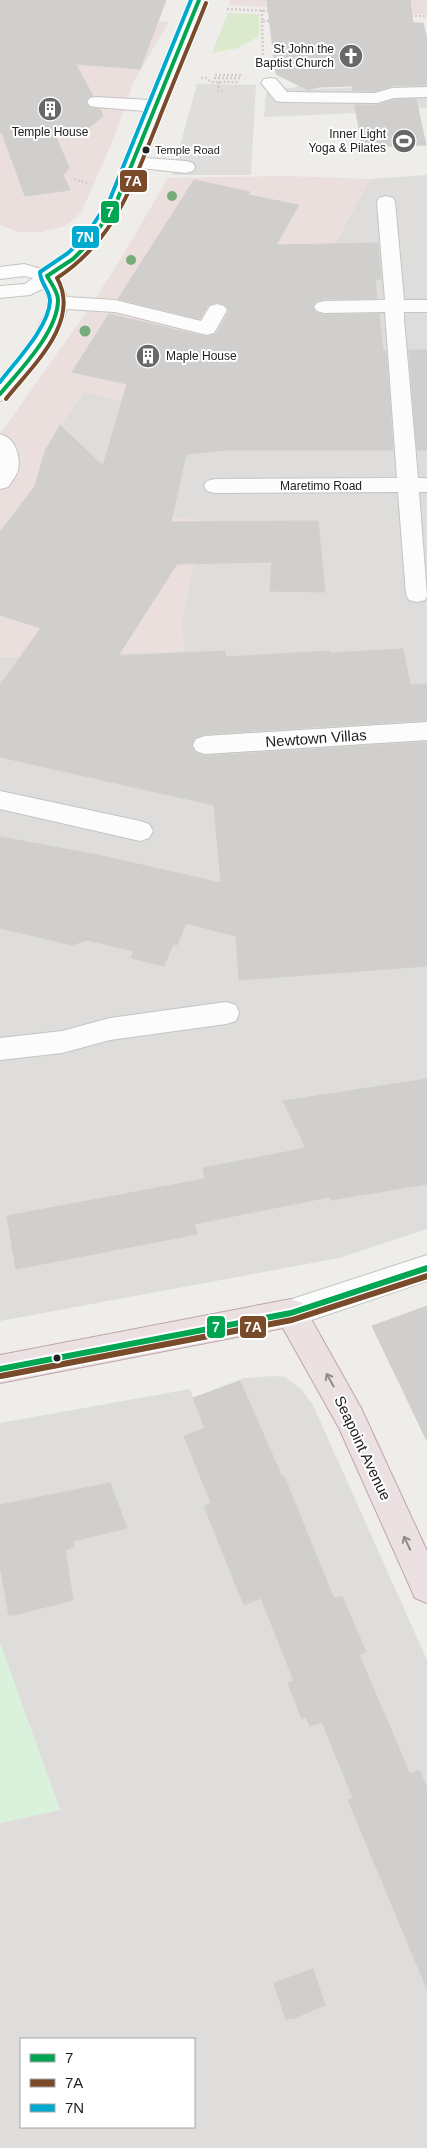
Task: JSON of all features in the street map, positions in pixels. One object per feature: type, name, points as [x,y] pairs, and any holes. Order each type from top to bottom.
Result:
[{"type":"highway","points":[[0,1369],[291,1313]]},
{"type":"highway","name":"Seapoint Avenue","points":[[291,1313],[350,1418],[427,1587]]},
{"type":"street","points":[[0,292],[30,289],[72,260],[87,245],[113,208],[126,183],[155,106],[198,4]]},
{"type":"street","points":[[270,83],[282,97],[377,98],[392,92],[427,92]]},
{"type":"street","points":[[96,102],[155,106]]},
{"type":"street","points":[[134,162],[186,167]]},
{"type":"street","points":[[386,202],[395,306],[394,319],[417,485],[417,594]]},
{"type":"street","points":[[0,273],[24,270],[47,276]]},
{"type":"street","points":[[0,394],[48,330],[57,313],[58,302],[47,276]]},
{"type":"street","points":[[58,302],[115,306],[207,329],[217,310]]},
{"type":"street","points":[[324,307],[427,306]]},
{"type":"street","points":[[0,441],[8,452],[7,470],[0,482]]},
{"type":"street","name":"Maretimo Road","points":[[215,486],[417,485]]},
{"type":"street","name":"Newtown Villas","points":[[205,744],[427,731]]},
{"type":"street","points":[[0,800],[140,831]]},
{"type":"street","points":[[0,1049],[62,1042],[110,1029],[226,1014]]},
{"type":"street","points":[[291,1313],[427,1268]]},
{"type":"path","points":[[198,4],[294,12],[294,16],[427,16]]},
{"type":"path","points":[[262,10],[264,80],[270,83]]},
{"type":"path","points":[[262,21],[323,21],[322,16]]},
{"type":"path","points":[[243,78],[215,78],[215,75],[253,75],[253,64],[263,63]]},
{"type":"path","points":[[48,68],[66,76],[87,80]]},
{"type":"path","points":[[169,76],[206,78],[211,82],[244,82]]},
{"type":"path","points":[[219,82],[218,91],[225,92]]},
{"type":"path","points":[[74,179],[84,183]]},
{"type":"shaded area","points":[[230,0],[427,0],[427,14],[303,14],[302,9],[229,5]]},
{"type":"shaded area","points":[[0,7],[101,18],[169,22],[134,81],[113,140],[81,213],[65,226],[42,232],[19,232],[0,225]]},
{"type":"shaded area","points":[[197,84],[256,85],[251,175],[172,175]]},
{"type":"shaded area","points":[[300,86],[306,89],[427,86],[427,108],[264,117],[266,93]]},
{"type":"shaded area","points":[[427,175],[427,1229],[339,1258],[0,1321],[0,657],[184,651],[182,622],[202,522],[126,509],[90,473],[92,455],[60,425],[84,392],[234,427],[370,179]]},
{"type":"shaded area","points":[[287,176],[370,179],[233,427],[84,392],[61,425],[92,455],[90,473],[127,510],[202,521],[182,622],[184,651],[0,657],[0,434],[85,314],[117,265],[168,178]]},
{"type":"shaded area","points":[[285,1377],[301,1389],[313,1405],[427,1660],[427,2148],[0,2148],[0,1823],[60,1810],[0,1643],[0,1423],[190,1389],[193,1398],[244,1378]]},
{"type":"green space","points":[[228,13],[259,14],[259,36],[238,48],[212,53]]},
{"type":"green space","points":[[0,1643],[60,1810],[0,1823]]},
{"type":"building","points":[[0,0],[166,0],[140,69],[76,64],[93,96],[88,97],[86,103],[90,108],[100,109],[103,116],[87,129],[55,134],[69,168],[63,175],[70,190],[25,196],[0,128]]},
{"type":"building","name":"St John the Baptist Church","points":[[267,0],[410,0],[413,23],[423,23],[427,39],[427,85],[392,86],[375,91],[353,91],[352,86],[319,87],[308,90],[276,74]]},
{"type":"building","points":[[416,99],[426,145],[362,147],[355,105],[377,105],[394,100]]},
{"type":"building","points":[[194,180],[250,192],[248,195],[299,205],[276,245],[378,243],[381,279],[375,279],[377,298],[324,299],[316,301],[312,307],[316,313],[324,315],[379,314],[383,351],[386,351],[393,450],[225,450],[186,454],[171,522],[318,521],[325,592],[270,591],[272,562],[177,564],[118,656],[225,651],[226,657],[403,649],[410,685],[427,684],[427,720],[205,734],[194,738],[191,746],[195,753],[205,756],[427,742],[427,966],[239,980],[236,936],[186,923],[177,945],[173,944],[164,966],[131,958],[134,951],[87,940],[72,945],[0,928],[0,837],[93,854],[221,883],[214,805],[0,757],[0,685],[41,628],[0,615],[0,532],[35,486],[45,451],[60,425],[103,466],[127,384],[72,372],[109,314],[207,337],[216,334],[229,311],[226,305],[216,302],[208,305],[200,319],[118,299]]},
{"type":"building","points":[[409,350],[427,350],[427,450],[417,450]]},
{"type":"building","points":[[427,1079],[427,1184],[331,1200],[329,1197],[194,1224],[197,1234],[16,1269],[7,1216],[205,1179],[203,1168],[306,1148],[283,1101]]},
{"type":"building","points":[[427,1306],[427,1441],[372,1326]]},
{"type":"building","points":[[240,1381],[282,1477],[284,1476],[334,1599],[342,1596],[366,1652],[359,1655],[410,1774],[419,1770],[427,1788],[427,1989],[348,1800],[353,1798],[322,1722],[310,1726],[306,1717],[302,1719],[288,1683],[294,1681],[261,1598],[244,1605],[204,1506],[211,1503],[184,1436],[205,1428],[193,1398]]},
{"type":"building","points":[[110,1483],[127,1528],[73,1541],[74,1547],[65,1550],[73,1600],[9,1616],[0,1565],[0,1505]]},
{"type":"building","points":[[313,1969],[325,2005],[286,2020],[274,1983]]},
{"type":"transit line","name":"7N","points":[[0,382],[38,331],[49,309],[50,300],[41,280],[40,272],[68,253],[85,237],[110,199],[191,0]]},
{"type":"transit line","name":"7","points":[[0,394],[44,338],[56,313],[58,298],[47,276],[73,259],[90,242],[116,203],[199,0]]},
{"type":"transit line","name":"7A","points":[[6,399],[43,352],[59,325],[64,312],[65,300],[64,291],[57,278],[78,263],[95,247],[123,206],[206,3]]},
{"type":"transit line","name":"7","points":[[0,1369],[291,1313],[427,1268]]},
{"type":"transit line","name":"7A","points":[[1,1376],[292,1320],[427,1276]]},
{"type":"place","name":"St John the Baptist Church","points":[[351,56]]},
{"type":"place","name":"Temple House","points":[[50,109]]},
{"type":"place","name":"Inner Light Yoga & Pilates","points":[[404,141]]},
{"type":"place","name":"Temple Road","points":[[146,150]]},
{"type":"place","name":"Maple House","points":[[148,356]]}]
